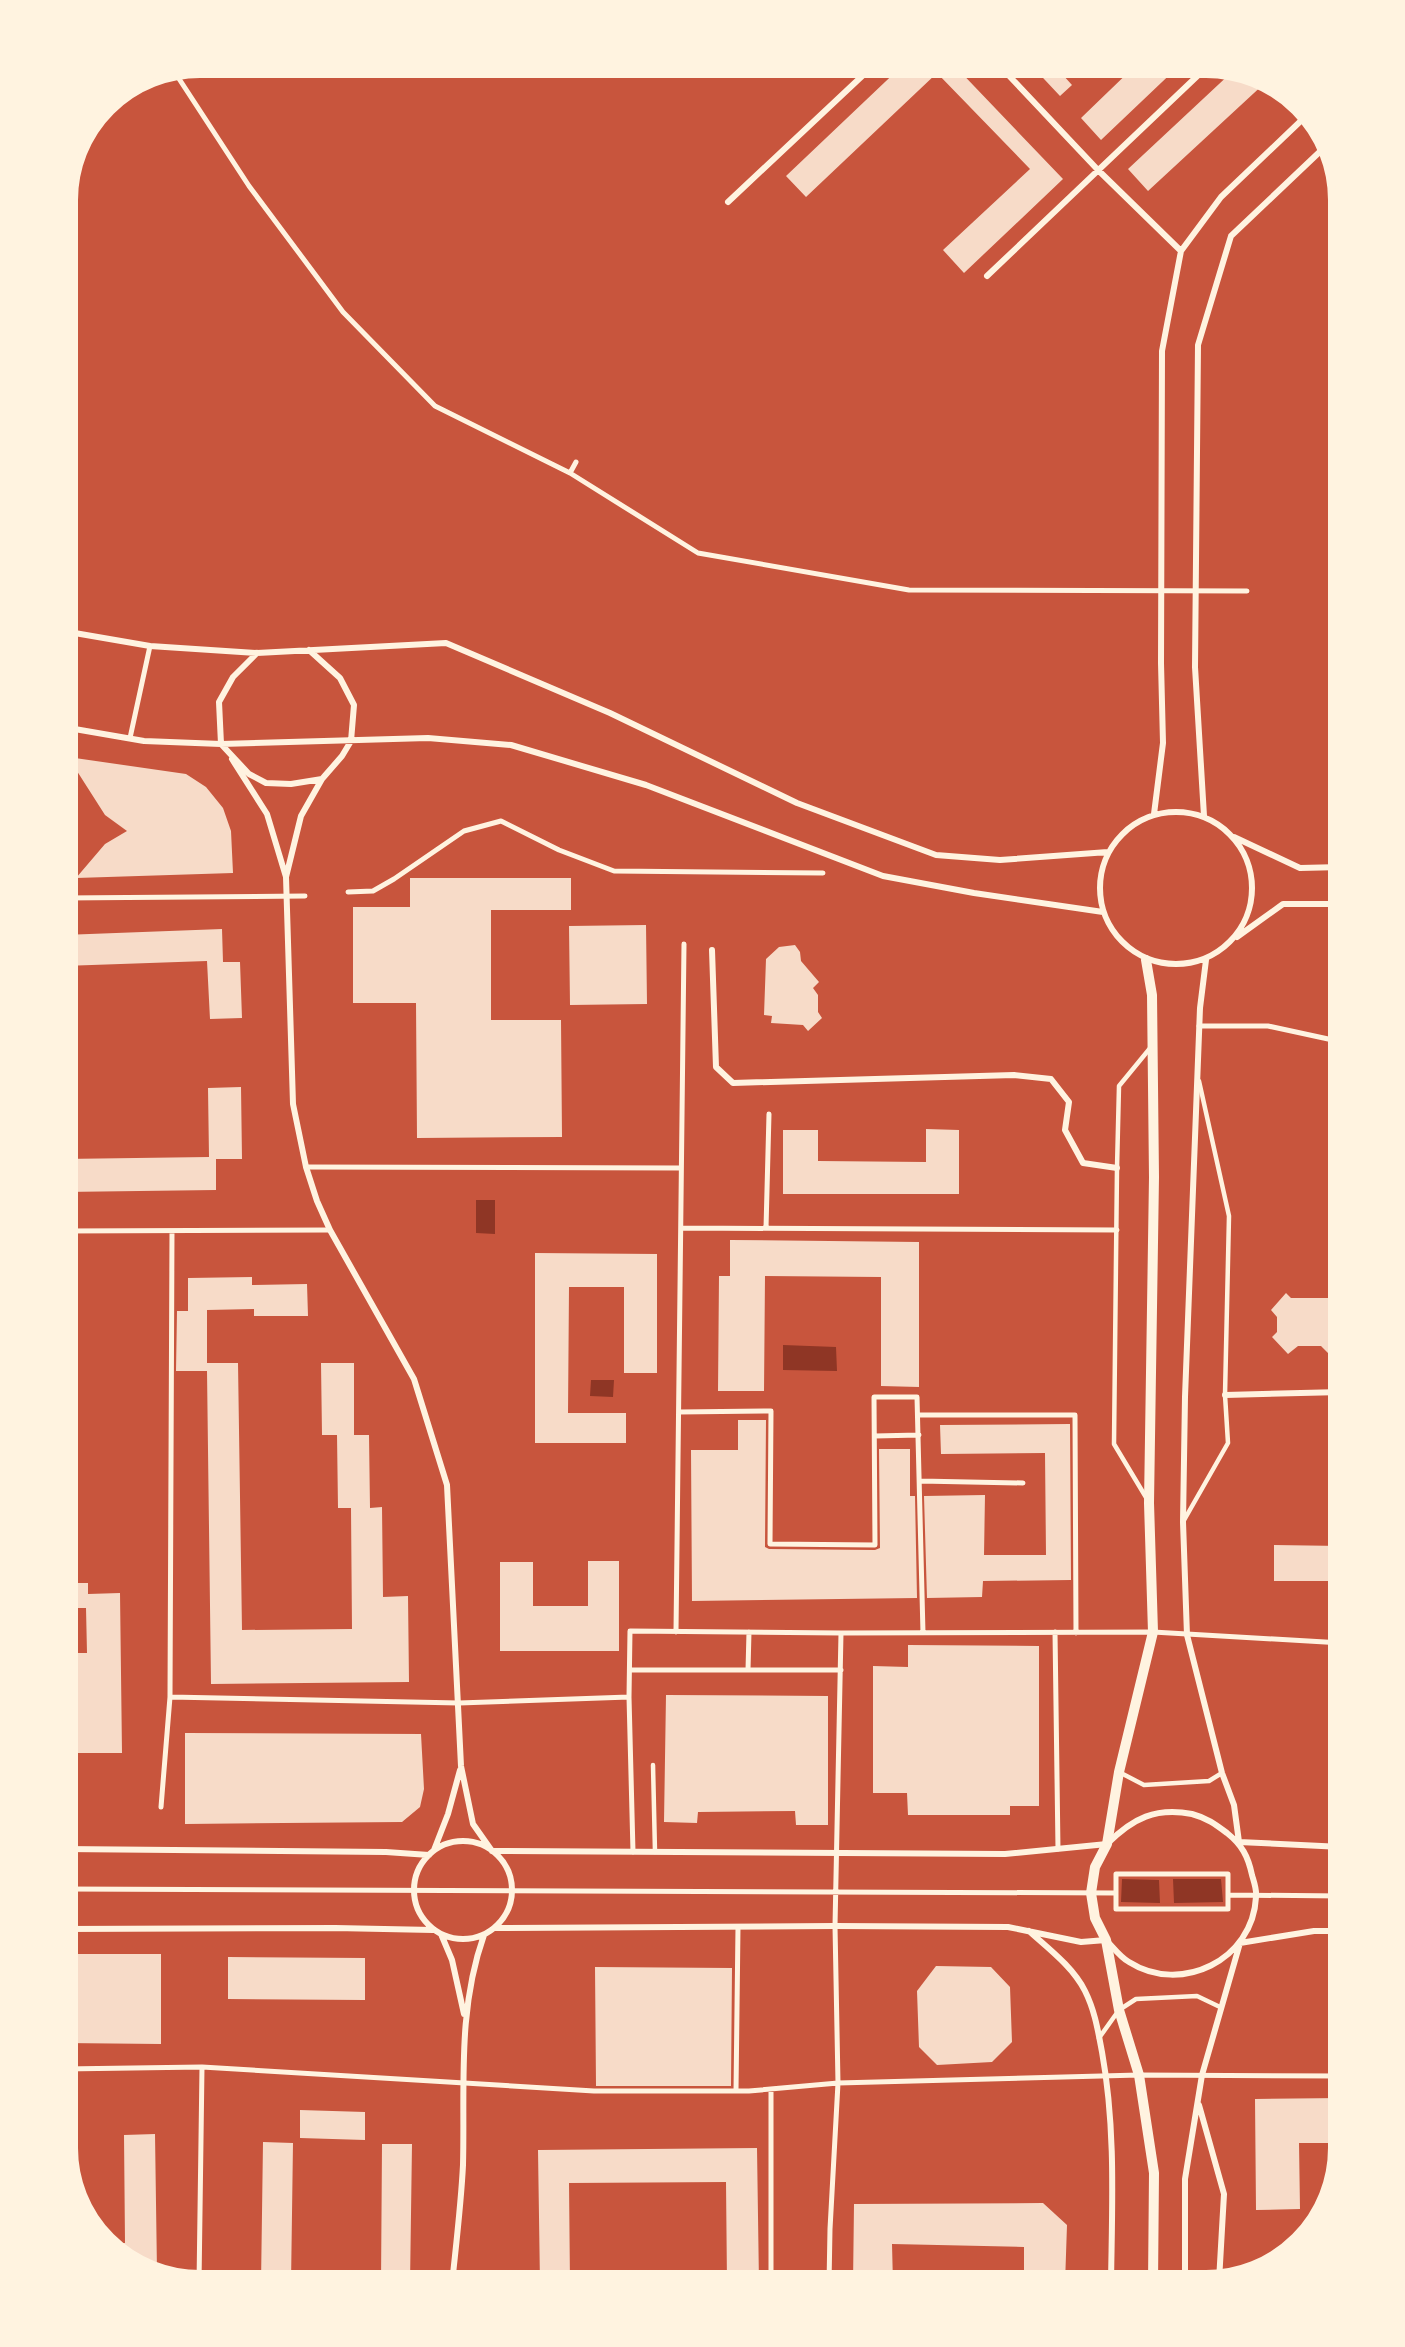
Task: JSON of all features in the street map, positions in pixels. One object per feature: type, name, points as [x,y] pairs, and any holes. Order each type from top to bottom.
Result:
[{"type":"street","points":[[728,202],[864,74]]},
{"type":"street","points":[[1007,74],[1098,170],[1181,251]]},
{"type":"street","points":[[987,276],[1199,74]]},
{"type":"street","points":[[177,76],[249,186],[344,312],[435,406],[570,473],[698,553],[909,590],[1247,591]]},
{"type":"street","points":[[1154,814],[1163,743],[1162,351],[1181,251],[1221,196],[1302,119]]},
{"type":"street","points":[[1204,816],[1195,667],[1198,345],[1232,236],[1321,150]]},
{"type":"street","points":[[570,473],[576,462]]},
{"type":"street","points":[[74,633],[150,646],[257,653],[446,643],[610,713],[797,803],[936,855],[1000,860],[1108,852]]},
{"type":"street","points":[[130,738],[150,646]]},
{"type":"street","points":[[286,878],[301,816],[322,779],[342,756],[351,741],[354,705],[340,678],[309,650]]},
{"type":"street","points":[[257,653],[233,677],[219,702],[221,744],[267,814],[286,878],[293,1104],[306,1167],[330,1230],[414,1379],[442,1462],[447,1485],[461,1766],[473,1824],[492,1851],[506,1869],[512,1891],[510,1905],[504,1917],[495,1928],[484,1935],[462,1939],[441,1934],[433,1930],[423,1919],[416,1905],[413,1890],[420,1865],[434,1850],[448,1843],[463,1841],[478,1844],[492,1851],[1005,1854],[1107,1844]]},
{"type":"street","points":[[74,729],[130,738],[221,744],[428,738],[511,745],[646,785],[884,876],[974,893],[1103,912]]},
{"type":"street","points":[[221,744],[249,774],[266,783],[291,784],[322,779]]},
{"type":"street","points":[[1332,867],[1300,868],[1234,837],[1220,825],[1204,816],[1179,811],[1154,814],[1133,824],[1115,840],[1108,852],[1099,882],[1103,912],[1112,932],[1127,948],[1146,960],[1177,966],[1206,960],[1284,904],[1332,904]]},
{"type":"street","points":[[348,892],[373,891],[464,831],[501,821],[559,850],[614,871],[823,873]]},
{"type":"street","points":[[1234,837],[1251,870],[1251,907],[1234,939]]},
{"type":"street","points":[[74,898],[305,896]]},
{"type":"street","points":[[676,1632],[684,944]]},
{"type":"street","points":[[712,950],[716,1067],[733,1083],[1014,1075],[1051,1079],[1069,1102],[1065,1130],[1083,1163],[1117,1168]]},
{"type":"street","points":[[1107,1844],[1119,1772],[1153,1632],[1149,1503],[1154,1177],[1152,995],[1146,960]]},
{"type":"street","points":[[1185,2274],[1185,2180],[1197,2101],[1220,2007],[1240,1943],[1253,1918],[1257,1895],[1248,1858],[1239,1842],[1234,1805],[1222,1773],[1187,1635],[1183,1522],[1185,1397],[1199,1026],[1206,960]]},
{"type":"street","points":[[1199,1026],[1268,1026],[1332,1040]]},
{"type":"street","points":[[766,1228],[769,1114]]},
{"type":"street","points":[[306,1167],[681,1168]]},
{"type":"street","points":[[681,1228],[1117,1230]]},
{"type":"street","points":[[74,1231],[330,1230]]},
{"type":"street","points":[[161,1807],[170,1697],[172,1231]]},
{"type":"street","points":[[1225,1395],[1332,1392]]},
{"type":"street","points":[[679,1412],[771,1411],[770,1544],[875,1545],[874,1398],[917,1397],[923,1633]]},
{"type":"street","points":[[919,1415],[1074,1414],[1076,1633]]},
{"type":"street","points":[[875,1436],[919,1435]]},
{"type":"street","points":[[920,1481],[1023,1483]]},
{"type":"street","points":[[633,1852],[629,1697],[630,1631],[1153,1632],[1332,1642]]},
{"type":"street","points":[[748,1670],[749,1632]]},
{"type":"street","points":[[1055,1632],[1058,1849]]},
{"type":"street","points":[[829,2274],[838,2083],[835,1926],[841,1633]]},
{"type":"street","points":[[630,1670],[841,1670]]},
{"type":"street","points":[[170,1697],[459,1703],[629,1697]]},
{"type":"street","points":[[434,1850],[448,1814],[461,1766]]},
{"type":"street","points":[[1153,2274],[1154,2173],[1139,2075],[1119,2010],[1106,1940],[1095,1918],[1091,1893],[1095,1867],[1107,1844],[1123,1828],[1145,1816],[1174,1810],[1207,1818],[1239,1842],[1332,1847]]},
{"type":"street","points":[[74,1849],[386,1852],[429,1855]]},
{"type":"street","points":[[1116,1874],[1228,1874],[1228,1909],[1116,1910],[1116,1893],[1116,1874]]},
{"type":"street","points":[[74,1889],[1116,1893]]},
{"type":"street","points":[[1228,1894],[1332,1896]]},
{"type":"street","points":[[495,1928],[835,1926],[1008,1928],[1081,1942],[1106,1940]]},
{"type":"street","points":[[736,2091],[738,1927]]},
{"type":"street","points":[[74,1929],[433,1930]]},
{"type":"street","points":[[1028,1931],[1060,1959],[1084,1989],[1096,2019],[1112,2130],[1111,2274]]},
{"type":"street","points":[[1106,1940],[1127,1962],[1151,1973],[1178,1976],[1205,1970],[1240,1943],[1314,1931],[1332,1931]]},
{"type":"street","points":[[441,1934],[452,1960],[464,2018]]},
{"type":"street","points":[[453,2273],[463,2167],[464,2018],[476,1958],[484,1935]]},
{"type":"street","points":[[74,2069],[202,2067],[594,2091],[736,2091],[838,2083],[1139,2075],[1332,2076]]},
{"type":"street","points":[[199,2273],[202,2067]]},
{"type":"street","points":[[771,2089],[771,2274]]},
{"type":"street","points":[[1197,2101],[1224,2194],[1219,2272]]},
{"type":"lane","points":[[1149,1503],[1114,1444],[1119,1086],[1152,1045]]},
{"type":"lane","points":[[1183,1522],[1228,1443],[1225,1395],[1229,1216],[1197,1075]]},
{"type":"lane","points":[[653,1765],[655,1852]]},
{"type":"lane","points":[[1119,1772],[1144,1785],[1209,1780],[1222,1773]]},
{"type":"lane","points":[[1099,2038],[1119,2010],[1136,1999],[1197,1996],[1220,2007]]},
{"type":"shaded area","points":[[476,1200],[495,1200],[495,1234],[476,1233]]},
{"type":"shaded area","points":[[783,1345],[836,1347],[837,1371],[783,1370]]},
{"type":"shaded area","points":[[591,1380],[614,1380],[613,1397],[590,1396]]},
{"type":"shaded area","points":[[1122,1879],[1159,1880],[1160,1903],[1121,1902]]},
{"type":"shaded area","points":[[1173,1879],[1221,1879],[1223,1902],[1174,1903]]},
{"type":"building","points":[[893,74],[936,74],[806,197],[786,176]]},
{"type":"building","points":[[938,74],[963,74],[1063,179],[964,273],[943,250],[1030,169]]},
{"type":"building","points":[[1039,74],[1062,74],[1072,85],[1060,96]]},
{"type":"building","points":[[1127,74],[1170,74],[1101,140],[1081,118]]},
{"type":"building","points":[[1228,76],[1261,86],[1148,191],[1128,169]]},
{"type":"building","points":[[74,758],[186,774],[206,787],[223,808],[231,831],[233,873],[76,878],[105,844],[127,831],[105,815],[74,766]]},
{"type":"building","points":[[410,878],[571,878],[571,910],[491,910],[491,1020],[561,1020],[562,1137],[417,1138],[416,1003],[353,1003],[353,907],[410,907]]},
{"type":"building","points":[[646,925],[647,1004],[570,1005],[569,926]]},
{"type":"building","points":[[222,929],[223,962],[240,962],[242,1018],[210,1019],[207,961],[74,966],[74,935]]},
{"type":"building","points":[[795,945],[800,952],[801,961],[819,982],[813,988],[818,995],[818,1012],[822,1018],[808,1031],[803,1025],[771,1023],[772,1016],[764,1015],[766,959],[779,947]]},
{"type":"building","points":[[241,1087],[242,1159],[216,1159],[216,1190],[74,1192],[74,1159],[209,1157],[208,1088]]},
{"type":"building","points":[[926,1129],[959,1130],[959,1194],[783,1194],[783,1130],[818,1130],[818,1161],[926,1162]]},
{"type":"building","points":[[730,1240],[919,1242],[919,1387],[881,1386],[881,1277],[765,1276],[764,1391],[718,1391],[719,1276],[730,1276]]},
{"type":"building","points":[[535,1253],[657,1254],[657,1373],[624,1373],[624,1287],[569,1287],[568,1413],[626,1413],[626,1443],[535,1443]]},
{"type":"building","points":[[252,1277],[252,1285],[307,1284],[308,1316],[254,1316],[254,1309],[207,1310],[207,1363],[238,1363],[242,1630],[352,1629],[351,1508],[338,1508],[337,1435],[322,1435],[321,1363],[354,1363],[354,1435],[369,1435],[370,1508],[382,1507],[383,1597],[408,1596],[409,1682],[211,1684],[207,1371],[176,1371],[177,1311],[188,1311],[188,1278]]},
{"type":"building","points":[[1286,1293],[1291,1298],[1328,1298],[1332,1295],[1332,1353],[1330,1355],[1321,1346],[1298,1346],[1288,1354],[1272,1337],[1277,1332],[1277,1317],[1271,1310]]},
{"type":"building","points":[[738,1420],[766,1420],[765,1547],[769,1549],[875,1550],[880,1548],[879,1449],[910,1449],[910,1496],[915,1496],[917,1598],[692,1601],[691,1450],[738,1450]]},
{"type":"building","points":[[1070,1424],[1071,1580],[983,1581],[982,1597],[927,1598],[924,1496],[985,1495],[984,1555],[1046,1555],[1045,1453],[941,1454],[940,1425]]},
{"type":"building","points":[[1274,1545],[1332,1546],[1332,1581],[1274,1581]]},
{"type":"building","points":[[588,1561],[619,1561],[619,1651],[500,1651],[500,1562],[533,1562],[533,1606],[588,1606]]},
{"type":"building","points":[[74,1583],[88,1583],[88,1594],[120,1593],[122,1753],[74,1753],[75,1653],[87,1653],[86,1608],[74,1608]]},
{"type":"building","points":[[908,1645],[1039,1646],[1039,1806],[1010,1806],[1010,1815],[908,1815],[907,1793],[873,1793],[873,1666],[908,1667]]},
{"type":"building","points":[[666,1695],[828,1696],[828,1825],[796,1825],[795,1811],[698,1812],[697,1823],[664,1822]]},
{"type":"building","points":[[185,1733],[421,1734],[424,1789],[420,1807],[402,1822],[185,1824]]},
{"type":"building","points":[[74,1954],[161,1954],[161,2044],[74,2043]]},
{"type":"building","points":[[228,1957],[365,1958],[365,2000],[228,1999]]},
{"type":"building","points":[[936,1966],[991,1967],[1010,1987],[1012,2042],[992,2062],[937,2065],[919,2047],[917,1991]]},
{"type":"building","points":[[595,1967],[732,1968],[731,2086],[596,2086]]},
{"type":"building","points":[[1332,2098],[1332,2143],[1299,2143],[1300,2209],[1256,2210],[1255,2099]]},
{"type":"building","points":[[300,2110],[365,2112],[365,2140],[300,2138]]},
{"type":"building","points":[[155,2134],[157,2266],[144,2261],[117,2243],[125,2243],[124,2135]]},
{"type":"building","points":[[263,2142],[293,2143],[291,2273],[261,2273]]},
{"type":"building","points":[[382,2144],[412,2144],[410,2273],[381,2273]]},
{"type":"building","points":[[757,2148],[759,2274],[727,2274],[726,2182],[569,2183],[570,2273],[540,2273],[538,2150]]},
{"type":"building","points":[[1043,2203],[1067,2225],[1065,2274],[1024,2274],[1024,2247],[892,2244],[893,2274],[853,2274],[854,2204]]}]
